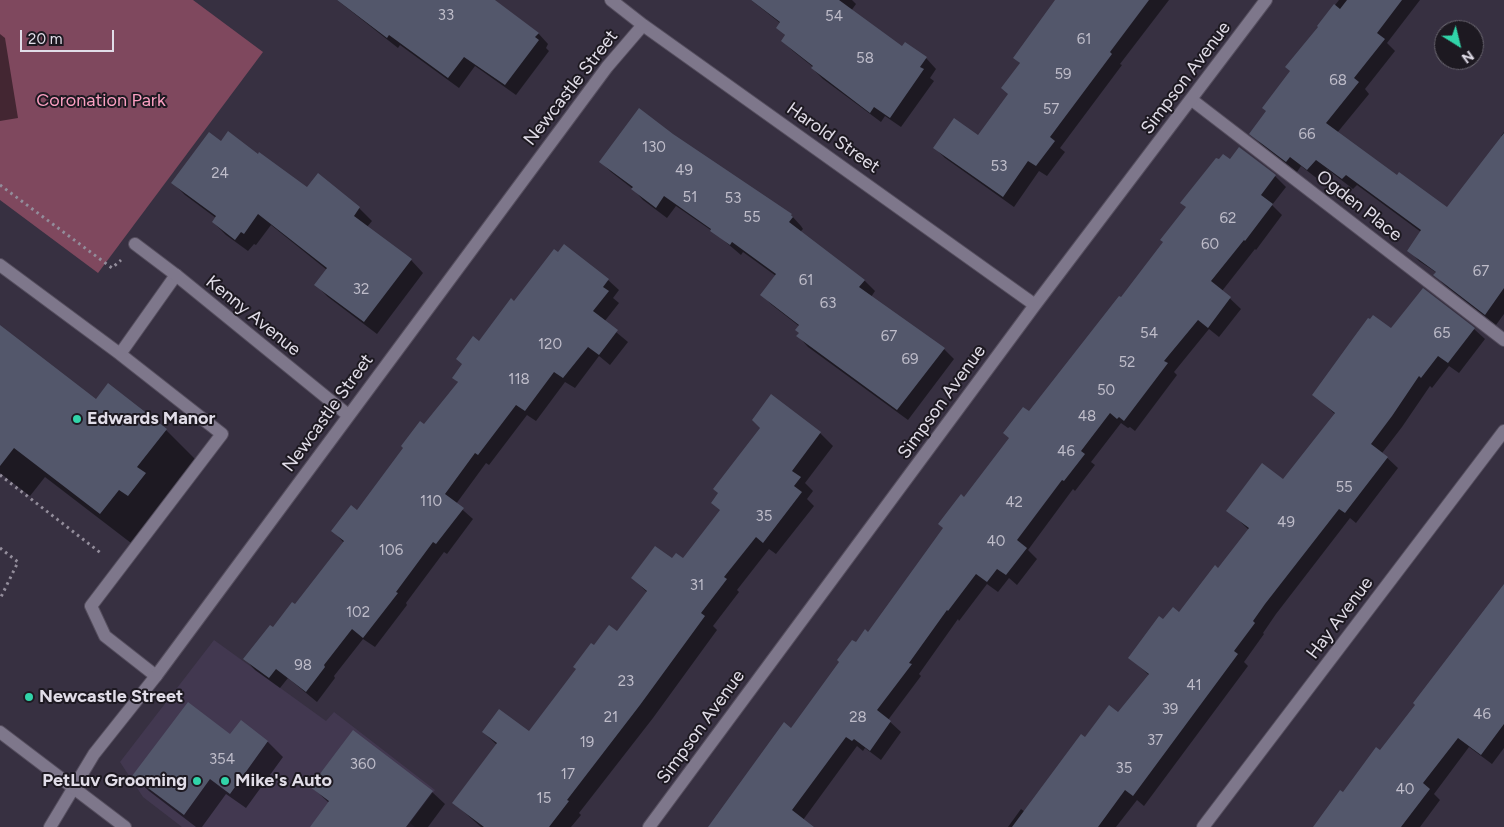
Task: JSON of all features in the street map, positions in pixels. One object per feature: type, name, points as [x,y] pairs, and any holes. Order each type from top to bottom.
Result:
[{"type":"street","name":"Harold Street","points":[[611,0],[643,25],[1035,305]]},
{"type":"street","name":"Simpson Avenue","points":[[649,827],[1035,305],[1266,0]]},
{"type":"street","name":"Newcastle Street","points":[[50,827],[94,754],[156,676],[607,67],[643,25]]},
{"type":"street","name":"Ogden Place","points":[[1192,100],[1504,340]]},
{"type":"street","name":"Kenny Avenue","points":[[136,244],[348,415]]},
{"type":"street","points":[[0,265],[120,354],[222,434],[92,606],[105,636],[156,676]]},
{"type":"street","points":[[120,354],[176,275]]},
{"type":"street","name":"Hay Avenue","points":[[1203,827],[1504,430]]},
{"type":"street","points":[[0,732],[124,827]]},
{"type":"path","points":[[0,185],[112,268],[136,244]]},
{"type":"path","points":[[0,475],[120,569]]},
{"type":"path","points":[[0,548],[18,562],[0,599]]},
{"type":"shaded area","points":[[214,640],[326,721],[334,712],[435,790],[410,823],[415,827],[182,827],[143,797],[120,762]]},
{"type":"green space","name":"Coronation Park","points":[[0,0],[193,0],[263,52],[98,273],[0,200]]},
{"type":"building","points":[[337,0],[495,0],[539,33],[535,37],[539,40],[505,85],[464,57],[448,78],[389,35],[387,38]]},
{"type":"building","points":[[751,0],[839,0],[902,46],[905,42],[927,57],[920,67],[924,69],[890,118],[874,107],[870,113],[811,68],[813,66],[781,41],[785,35],[776,28],[780,22]]},
{"type":"building","points":[[1055,0],[1149,0],[1110,52],[1112,54],[1050,137],[1055,141],[1036,166],[1028,161],[1003,197],[933,148],[954,118],[978,135],[1008,94],[1001,88],[1020,63],[1013,58]]},
{"type":"building","points":[[1347,0],[1402,0],[1377,33],[1385,39],[1354,78],[1359,82],[1326,123],[1397,175],[1399,172],[1447,207],[1504,133],[1504,288],[1485,315],[1433,275],[1436,272],[1407,251],[1421,230],[1346,175],[1342,179],[1316,160],[1307,170],[1290,157],[1286,162],[1249,134],[1266,111],[1262,108],[1290,71],[1285,67],[1334,4],[1340,9]]},
{"type":"building","points":[[639,108],[673,134],[792,214],[793,217],[789,222],[865,280],[859,287],[945,348],[897,410],[796,336],[799,333],[795,330],[799,325],[760,295],[776,274],[732,242],[730,245],[710,231],[711,229],[664,196],[656,208],[631,189],[633,187],[599,162]]},
{"type":"building","points":[[228,131],[307,187],[318,173],[360,207],[354,216],[412,259],[364,322],[314,285],[327,268],[258,214],[244,234],[241,232],[235,240],[212,222],[216,216],[171,183],[209,132],[221,141]]},
{"type":"building","points":[[1239,147],[1276,175],[1261,195],[1273,204],[1211,281],[1231,297],[1208,328],[1198,320],[1164,361],[1168,363],[1124,421],[1119,417],[1117,419],[1110,413],[1081,451],[1085,454],[1064,481],[1062,480],[1017,540],[1027,548],[1006,575],[997,569],[987,582],[976,574],[947,610],[909,663],[912,664],[877,710],[891,721],[870,751],[854,739],[852,741],[846,737],[792,810],[814,827],[708,827],[784,722],[791,728],[839,662],[837,660],[852,640],[856,642],[865,629],[868,632],[943,528],[938,524],[961,494],[964,497],[1009,438],[1003,433],[1023,407],[1029,411],[1163,242],[1160,240],[1186,207],[1180,203],[1216,158],[1219,159],[1223,154],[1230,159]]},
{"type":"building","points":[[564,244],[609,279],[603,287],[609,291],[593,311],[618,330],[599,355],[588,347],[563,378],[554,372],[525,411],[516,405],[478,455],[475,453],[445,494],[464,508],[436,544],[433,542],[396,592],[398,593],[363,638],[352,629],[306,692],[276,669],[269,678],[243,659],[270,625],[273,627],[292,602],[295,604],[344,541],[331,531],[351,505],[357,510],[403,448],[401,446],[420,421],[424,424],[458,382],[452,378],[462,364],[456,359],[473,336],[479,341],[511,298],[514,301],[554,249],[558,252]]},
{"type":"building","points":[[1423,288],[1475,328],[1448,363],[1438,356],[1421,378],[1419,376],[1371,444],[1388,457],[1345,513],[1339,509],[1265,604],[1253,621],[1255,623],[1234,651],[1238,654],[1133,796],[1125,790],[1098,827],[1012,827],[1081,734],[1085,737],[1109,705],[1118,712],[1149,674],[1128,658],[1159,616],[1163,619],[1173,607],[1179,612],[1215,565],[1218,568],[1249,528],[1226,511],[1262,463],[1283,479],[1335,413],[1312,395],[1368,318],[1370,319],[1373,315],[1391,328]]},
{"type":"building","name":"Edwards Manor","points":[[0,325],[96,399],[108,383],[167,429],[137,467],[146,473],[128,496],[119,490],[100,514],[14,448],[0,466]]},
{"type":"building","points":[[771,394],[821,432],[792,471],[801,477],[794,486],[802,492],[763,543],[756,537],[724,577],[727,579],[701,613],[705,616],[567,800],[569,801],[549,827],[484,827],[452,803],[497,743],[482,732],[499,709],[529,731],[576,669],[573,667],[591,643],[594,645],[609,625],[617,631],[647,591],[631,578],[655,546],[672,558],[676,553],[683,558],[720,510],[711,503],[718,493],[713,489],[760,428],[752,420]]},
{"type":"building","points":[[1504,584],[1504,724],[1481,755],[1458,738],[1423,783],[1430,789],[1401,827],[1313,827],[1340,790],[1343,792],[1376,747],[1380,750],[1415,705],[1413,703]]},
{"type":"building","points":[[188,702],[230,734],[241,720],[268,741],[230,794],[210,779],[184,815],[132,776]]},
{"type":"building","points":[[353,730],[433,791],[406,827],[310,827],[329,801],[310,787]]},
{"type":"place","name":"Edwards Manor","points":[[77,419]]},
{"type":"place","name":"Newcastle Street","points":[[29,697]]},
{"type":"place","name":"PetLuv Grooming","points":[[197,781]]},
{"type":"place","name":"Mike's Auto","points":[[225,781]]}]
